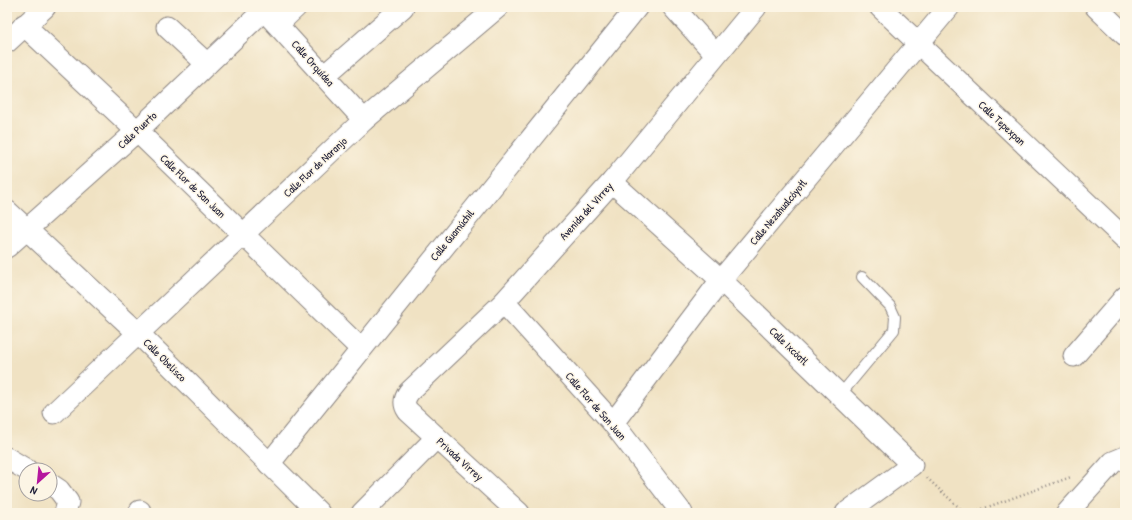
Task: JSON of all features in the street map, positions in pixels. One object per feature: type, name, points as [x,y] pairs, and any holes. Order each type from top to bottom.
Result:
[{"type":"street","points":[[7,42],[45,7]]},
{"type":"street","name":"Calle Puerto","points":[[7,247],[137,130],[207,64],[268,14],[296,7]]},
{"type":"street","points":[[324,76],[403,7]]},
{"type":"street","name":"Calle Flor de Naranjo","points":[[54,413],[364,120],[498,7]]},
{"type":"street","name":"Calle Guamúchil","points":[[268,464],[360,348],[637,7]]},
{"type":"street","points":[[673,7],[716,55]]},
{"type":"street","name":"Avenida del Virrey","points":[[404,403],[409,392],[504,302],[612,182],[756,7]]},
{"type":"street","name":"Calle Tepexpan","points":[[880,7],[1125,239]]},
{"type":"street","name":"Calle Nezahualcóyotl","points":[[613,423],[721,280],[949,7]]},
{"type":"street","points":[[1096,7],[1124,30]]},
{"type":"street","name":"Calle Orquídea","points":[[268,14],[364,120]]},
{"type":"street","name":"Calle Flor de San Juan","points":[[24,26],[137,130],[360,348]]},
{"type":"street","points":[[167,27],[207,64]]},
{"type":"street","name":"Calle Ixcóatl","points":[[612,182],[721,280],[912,465]]},
{"type":"street","name":"Calle Obelisco","points":[[7,211],[138,333],[268,464],[319,513]]},
{"type":"street","points":[[1074,356],[1125,297]]},
{"type":"street","name":"Calle Flor de San Juan","points":[[504,302],[613,423],[682,513]]},
{"type":"street","name":"Privada Virrey","points":[[404,403],[408,411],[436,438],[519,513]]},
{"type":"street","points":[[362,513],[436,438]]},
{"type":"street","points":[[1067,513],[1113,462],[1125,457]]},
{"type":"street","points":[[7,458],[18,465]]},
{"type":"street","points":[[846,513],[912,465]]},
{"type":"street","points":[[58,490],[68,502],[65,513]]},
{"type":"lane","points":[[840,395],[894,330],[895,317],[890,306],[862,277]]},
{"type":"path","points":[[912,465],[964,513]]},
{"type":"path","points":[[971,513],[1076,475]]}]
